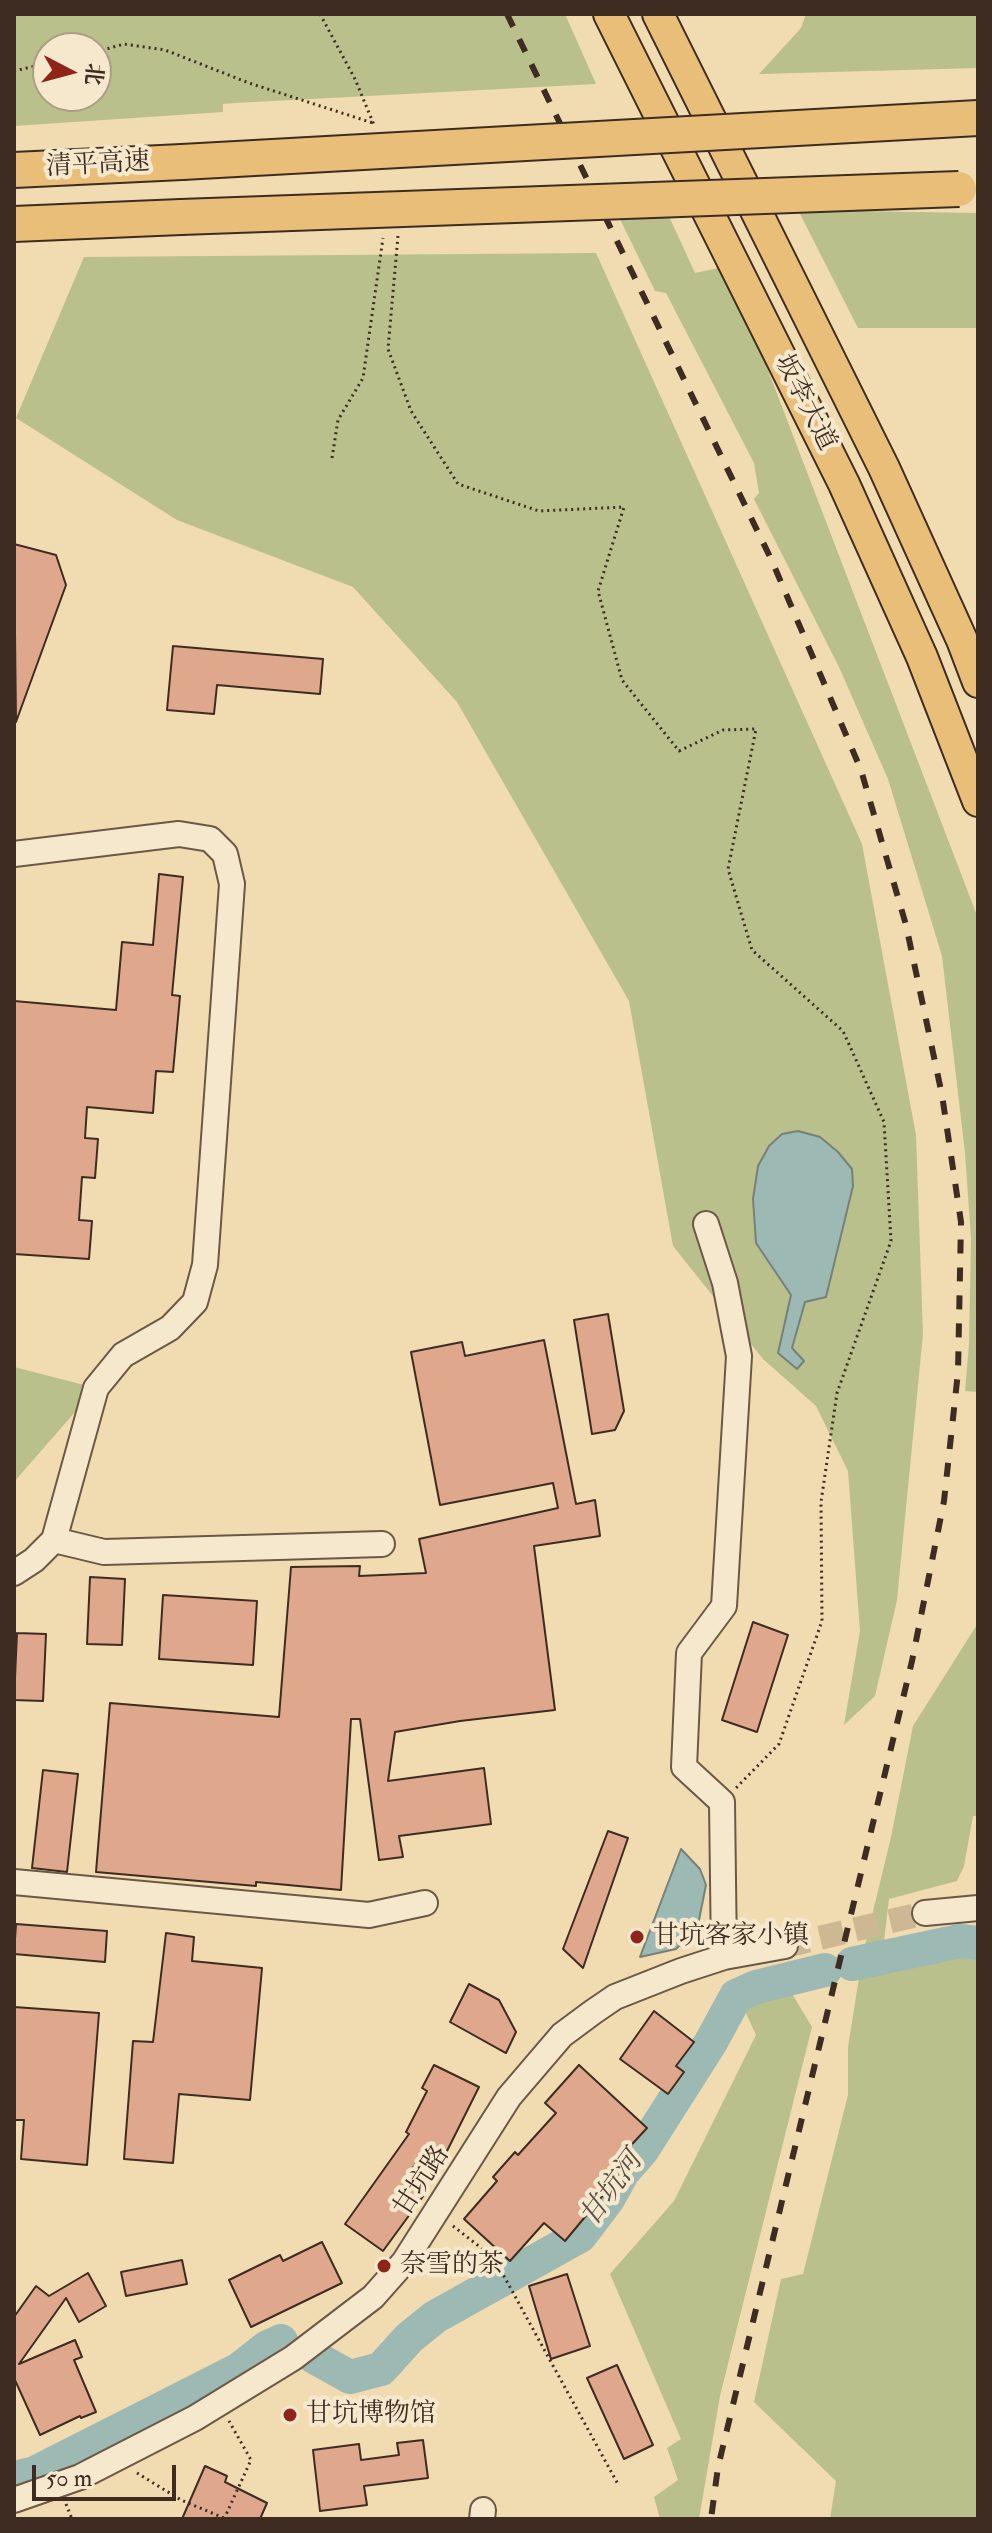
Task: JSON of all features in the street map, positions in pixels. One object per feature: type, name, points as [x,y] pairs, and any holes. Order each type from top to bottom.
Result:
[{"type":"highway","name":"清平高速","points":[[14,170],[978,118]]},
{"type":"highway","name":"清平高速","points":[[14,224],[968,190]]},
{"type":"main road","name":"坂李大道","points":[[609,14],[844,484],[922,657],[978,801]]},
{"type":"main road","name":"坂李大道","points":[[658,14],[884,468],[978,682]]},
{"type":"street","points":[[14,854],[179,834],[210,839],[225,854],[232,884],[205,1265],[195,1302],[170,1328],[123,1355],[96,1388],[54,1540],[34,1560],[14,1573]]},
{"type":"street","points":[[706,1224],[725,1283],[739,1356],[724,1606],[689,1653],[684,1767],[722,1802],[724,1957]]},
{"type":"street","points":[[54,1540],[104,1552],[382,1544]]},
{"type":"street","points":[[14,1882],[369,1915],[425,1903]]},
{"type":"street","points":[[925,1913],[978,1908]]},
{"type":"street","name":"甘坑路","points":[[14,2500],[80,2477],[220,2404],[293,2358],[373,2297],[404,2262],[509,2097],[562,2035],[615,1997],[724,1957],[785,1946]]},
{"type":"path","points":[[320,14],[355,79],[377,137]]},
{"type":"path","points":[[112,47],[124,44],[165,50],[249,83],[373,123]]},
{"type":"path","points":[[399,227],[388,349],[411,411],[458,484],[539,511],[624,507],[598,591],[622,680],[679,751],[723,730],[756,729],[728,869],[752,950],[843,1031],[884,1122],[891,1241],[837,1393],[821,1502],[822,1621],[779,1744],[722,1802]]},
{"type":"path","points":[[332,458],[338,420],[363,378],[384,231]]},
{"type":"path","points":[[436,2213],[494,2258],[619,2486]]},
{"type":"path","points":[[120,2457],[143,2479],[181,2500],[224,2518],[251,2460],[220,2404]]},
{"type":"green space","points":[[14,14],[565,14],[596,84],[235,103],[223,104],[223,112],[14,126]]},
{"type":"green space","points":[[806,14],[978,14],[978,68],[759,74],[801,28]]},
{"type":"green space","points":[[798,210],[978,213],[978,328],[858,328]]},
{"type":"green space","points":[[667,212],[695,273],[728,266],[978,918],[978,1392],[965,1391],[971,1238],[965,1153],[942,956],[888,779],[839,667],[754,499],[759,493],[754,463],[666,293],[655,291],[617,213]]},
{"type":"green space","points":[[596,253],[862,844],[916,1135],[923,1334],[897,1600],[875,1696],[844,1725],[860,1631],[848,1471],[816,1406],[763,1359],[673,1246],[629,1001],[457,702],[353,587],[177,520],[16,418],[84,257]]},
{"type":"green space","points":[[14,1367],[96,1388],[14,1482]]},
{"type":"green space","points":[[978,1623],[978,1816],[973,1816],[964,1866],[957,1881],[889,1899],[881,1965],[943,1952],[978,1959],[978,2519],[830,2519],[836,2481],[754,2402],[781,2279],[803,2274],[848,2095],[848,2047],[863,1953],[913,1726]]},
{"type":"green space","points":[[767,1991],[791,1992],[812,2027],[720,2396],[699,2519],[660,2519],[654,2497],[678,2480],[667,2448],[681,2439],[610,2274],[674,2201],[756,2035],[741,2002]]},
{"type":"water","points":[[798,1131],[820,1137],[838,1152],[852,1169],[853,1186],[826,1297],[805,1302],[792,1348],[804,1361],[797,1369],[778,1353],[791,1295],[756,1243],[753,1199],[758,1166],[769,1146],[782,1134]]},
{"type":"water","points":[[681,1849],[700,1869],[706,1885],[699,1920],[694,1931],[676,1949],[640,1957]]},
{"type":"building","points":[[14,544],[56,555],[66,585],[16,722]]},
{"type":"building","points":[[173,646],[323,659],[320,694],[217,685],[214,714],[167,710]]},
{"type":"building","points":[[159,874],[183,877],[172,995],[180,996],[173,1072],[156,1071],[153,1113],[87,1107],[85,1138],[98,1139],[95,1178],[82,1177],[79,1220],[92,1221],[89,1259],[14,1254],[14,1001],[116,1010],[122,942],[153,945]]},
{"type":"building","points":[[608,1314],[624,1411],[615,1430],[592,1434],[574,1320]]},
{"type":"building","points":[[544,1340],[576,1504],[595,1500],[600,1536],[534,1546],[555,1710],[395,1732],[388,1781],[484,1768],[491,1824],[399,1836],[403,1857],[379,1860],[360,1719],[351,1719],[341,1890],[96,1872],[110,1703],[279,1717],[291,1567],[360,1566],[359,1576],[426,1573],[419,1539],[558,1508],[553,1483],[440,1505],[411,1352],[462,1342],[465,1356]]},
{"type":"building","points":[[90,1577],[125,1579],[122,1645],[87,1644]]},
{"type":"building","points":[[163,1595],[257,1601],[253,1665],[159,1659]]},
{"type":"building","points":[[753,1622],[788,1635],[757,1732],[722,1720]]},
{"type":"building","points":[[17,1633],[46,1634],[43,1701],[14,1700]]},
{"type":"building","points":[[43,1770],[78,1774],[67,1872],[32,1868]]},
{"type":"building","points":[[608,1831],[628,1838],[583,1968],[563,1949]]},
{"type":"building","points":[[16,1924],[107,1931],[105,1962],[14,1954]]},
{"type":"building","points":[[166,1933],[194,1937],[192,1961],[262,1968],[250,2100],[179,2094],[173,2163],[124,2159],[133,2041],[153,2042]]},
{"type":"building","points":[[469,1984],[499,2000],[516,2032],[506,2053],[450,2022]]},
{"type":"building","points":[[14,2007],[99,2013],[87,2165],[21,2159],[24,2120],[14,2120]]},
{"type":"building","points":[[654,2011],[694,2042],[676,2066],[684,2072],[668,2094],[620,2059]]},
{"type":"building","points":[[434,2065],[479,2087],[440,2165],[421,2156],[404,2180],[424,2195],[383,2251],[345,2224],[409,2134],[406,2132],[427,2091],[422,2088]]},
{"type":"building","points":[[579,2065],[647,2128],[610,2168],[619,2176],[565,2241],[544,2223],[510,2261],[464,2219],[497,2181],[493,2177],[556,2113],[545,2103]]},
{"type":"building","points":[[322,2242],[342,2283],[251,2327],[229,2280],[280,2255],[283,2261]]},
{"type":"building","points":[[182,2260],[187,2284],[126,2296],[121,2272]]},
{"type":"building","points":[[88,2273],[106,2306],[79,2322],[66,2298],[19,2364],[75,2340],[82,2357],[74,2360],[96,2412],[40,2435],[14,2378],[14,2317],[36,2286],[49,2296]]},
{"type":"building","points":[[567,2274],[590,2346],[551,2359],[529,2286]]},
{"type":"building","points":[[617,2365],[653,2445],[624,2459],[587,2378]]},
{"type":"building","points":[[423,2440],[428,2478],[364,2486],[367,2505],[320,2511],[313,2450],[359,2444],[361,2460],[399,2455],[397,2443]]},
{"type":"building","points":[[205,2466],[227,2476],[225,2482],[267,2503],[260,2519],[182,2519]]},
{"type":"waterway","name":"甘坑河","points":[[852,1964],[960,1941],[978,1943]]},
{"type":"waterway","name":"甘坑河","points":[[314,2357],[350,2377],[381,2369],[409,2338],[435,2317],[580,2236],[608,2199],[623,2172],[643,2149],[711,2042],[736,1996],[756,1987],[825,1970]]},
{"type":"waterway","name":"甘坑河","points":[[14,2478],[35,2473],[238,2370],[266,2348],[281,2341]]},
{"type":"tunnel","points":[[785,1946],[925,1913]]},
{"type":"railway","points":[[507,14],[772,561],[861,770],[906,925],[942,1095],[961,1222],[958,1372],[944,1501],[912,1661],[718,2467],[711,2519]]},
{"type":"place","name":"甘坑客家小镇","points":[[637,1937]]},
{"type":"place","name":"奈雪的茶","points":[[384,2266]]},
{"type":"place","name":"甘坑博物馆","points":[[290,2415]]}]
